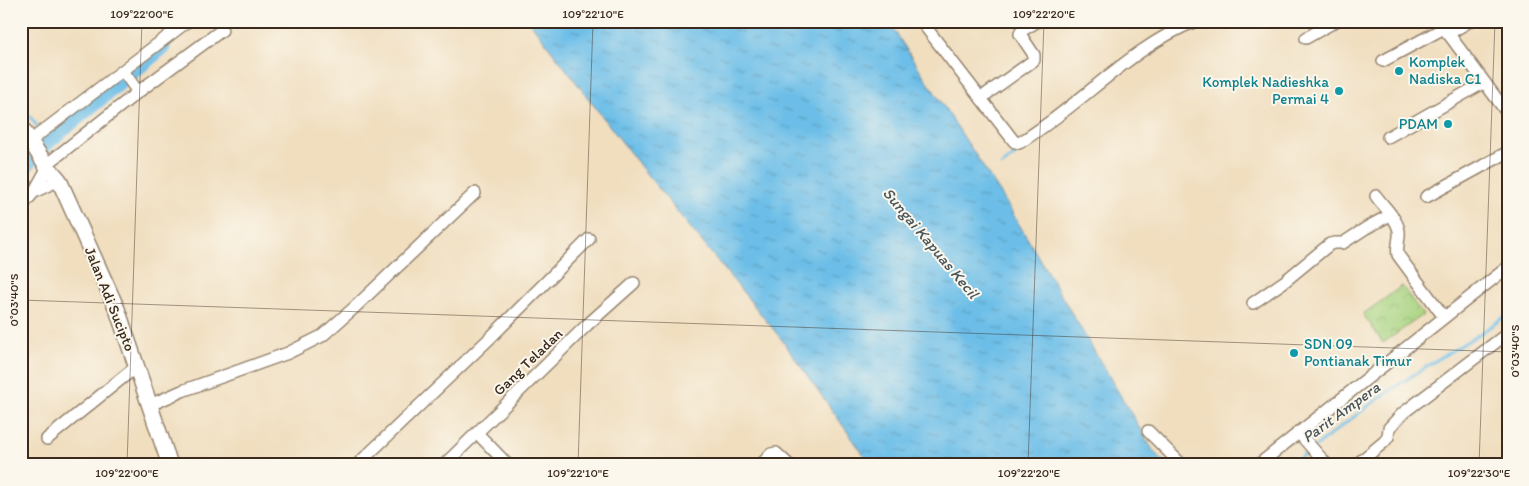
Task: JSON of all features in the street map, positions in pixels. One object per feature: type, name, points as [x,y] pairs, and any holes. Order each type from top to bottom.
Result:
[{"type":"main road","name":"Jalan Adi Sucipto","points":[[21,127],[59,180],[117,309],[170,465]]},
{"type":"street","points":[[34,192],[39,153],[123,71],[188,21]]},
{"type":"street","points":[[921,21],[1013,140],[1019,143],[1121,66],[1166,36],[1196,21]]},
{"type":"street","points":[[981,98],[1034,60],[1034,55],[1020,34],[1038,21]]},
{"type":"street","points":[[1306,38],[1336,21]]},
{"type":"street","points":[[1383,61],[1444,28],[1470,21]]},
{"type":"street","points":[[1444,28],[1483,83],[1507,110]]},
{"type":"street","points":[[39,153],[222,30]]},
{"type":"street","points":[[123,71],[136,88]]},
{"type":"street","points":[[1388,137],[1483,83]]},
{"type":"street","points":[[1426,197],[1508,152]]},
{"type":"street","points":[[21,207],[34,192],[59,180]]},
{"type":"street","points":[[150,405],[182,391],[288,353],[322,336],[367,296],[475,193]]},
{"type":"street","points":[[1376,196],[1390,215],[1399,232],[1398,255],[1444,317]]},
{"type":"street","points":[[1253,303],[1285,281],[1330,244],[1343,243],[1390,215]]},
{"type":"street","points":[[357,465],[490,339],[589,239]]},
{"type":"street","points":[[1258,465],[1508,267]]},
{"type":"street","name":"Gang Teladan","points":[[444,465],[587,325],[634,283]]},
{"type":"street","points":[[1356,465],[1384,442],[1388,437],[1389,428],[1403,413],[1508,333]]},
{"type":"street","points":[[46,439],[137,366]]},
{"type":"street","points":[[1148,431],[1182,465]]},
{"type":"street","points":[[1298,432],[1324,461]]},
{"type":"street","points":[[477,433],[508,465]]},
{"type":"street","points":[[761,465],[771,454],[778,454],[789,465]]},
{"type":"green space","points":[[1402,286],[1423,315],[1383,343],[1363,314]]},
{"type":"water","name":"Sungai Kapuas Kecil","points":[[529,21],[888,21],[1001,194],[1154,452],[1167,465],[871,465],[782,340],[645,172]]},
{"type":"waterway","points":[[1194,28],[1212,21]]},
{"type":"waterway","points":[[21,169],[48,140],[162,46]]},
{"type":"waterway","points":[[21,105],[37,126]]},
{"type":"waterway","points":[[1001,166],[1040,136]]},
{"type":"waterway","name":"Parit Ampera","points":[[1315,447],[1398,385],[1508,314]]},
{"type":"waterway","name":"Parit Ampera","points":[[1291,465],[1310,450]]},
{"type":"place","name":"Komplek Nadiska C1","points":[[1399,71]]},
{"type":"place","name":"Komplek Nadieshka Permai 4","points":[[1339,91]]},
{"type":"place","name":"PDAM","points":[[1448,124]]},
{"type":"place","name":"SDN 09 Pontianak Timur","points":[[1294,353]]}]
